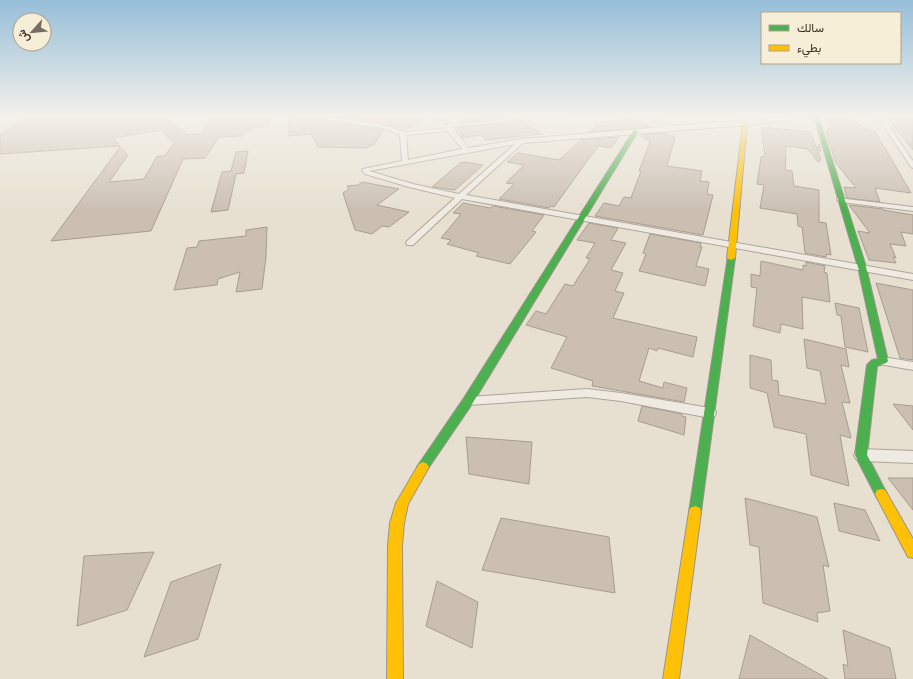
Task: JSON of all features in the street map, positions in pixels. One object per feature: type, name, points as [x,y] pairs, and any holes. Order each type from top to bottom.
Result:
[{"type":"street","points":[[405,148],[405,161]]},
{"type":"street","points":[[480,148],[405,161],[365,171],[411,186],[913,277]]},
{"type":"street","points":[[410,243],[514,148]]},
{"type":"street","points":[[395,679],[395,546],[397,523],[402,503],[415,480],[468,401],[626,148]]},
{"type":"street","points":[[671,679],[734,244],[743,148]]},
{"type":"street","points":[[825,148],[862,268],[883,361]]},
{"type":"street","points":[[901,148],[913,166]]},
{"type":"street","points":[[841,200],[913,209]]},
{"type":"street","points":[[913,366],[883,361],[875,362],[872,365],[861,455],[895,522],[913,552]]},
{"type":"street","points":[[468,401],[588,393],[621,397],[710,413]]},
{"type":"street","points":[[861,455],[913,458]]},
{"type":"building","points":[[0,148],[95,148],[0,154]]},
{"type":"building","points":[[119,148],[128,155],[109,182],[144,179],[157,156],[165,156],[171,148],[212,148],[205,158],[183,159],[151,231],[51,241]]},
{"type":"building","points":[[573,148],[597,148],[554,207],[551,206],[549,208],[499,199],[514,184],[506,183],[524,165],[507,162],[518,153],[559,160]]},
{"type":"building","points":[[648,148],[672,148],[667,166],[702,171],[700,181],[709,182],[707,194],[713,195],[703,235],[595,216],[604,203],[619,206],[624,197],[631,198],[641,171],[639,171]]},
{"type":"building","points":[[764,148],[786,148],[785,170],[792,171],[794,186],[819,190],[819,222],[826,223],[831,255],[827,254],[826,257],[805,253],[802,227],[798,226],[797,214],[760,208],[764,185],[757,184],[761,157],[765,156]]},
{"type":"building","points":[[798,148],[816,148],[817,149],[820,148],[821,151],[817,150],[821,160],[818,162],[808,149]]},
{"type":"building","points":[[831,148],[885,148],[911,193],[875,188],[880,202],[847,198],[844,187],[856,188],[836,163]]},
{"type":"building","points":[[248,151],[244,173],[236,174],[228,210],[211,212],[222,172],[231,171],[236,152]]},
{"type":"building","points":[[464,162],[483,165],[455,190],[432,187],[460,163]]},
{"type":"building","points":[[362,182],[399,189],[377,205],[409,212],[389,227],[382,226],[372,234],[355,230],[343,193],[349,189],[347,186],[358,185]]},
{"type":"building","points":[[463,203],[490,208],[493,206],[544,215],[532,231],[536,232],[510,264],[476,256],[479,253],[447,244],[451,240],[441,238],[461,214],[453,213]]},
{"type":"building","points":[[849,205],[883,209],[913,215],[913,234],[901,232],[906,246],[890,244],[896,258],[893,257],[896,263],[869,260],[858,231],[870,233]]},
{"type":"building","points":[[589,223],[618,228],[611,240],[626,243],[611,270],[623,273],[615,291],[624,293],[613,318],[697,337],[693,357],[658,348],[657,351],[649,348],[639,381],[663,388],[664,382],[687,388],[684,402],[592,386],[593,381],[551,368],[567,337],[526,325],[536,311],[546,314],[565,284],[573,286],[590,259],[586,258],[595,243],[577,240]]},
{"type":"building","points":[[267,227],[266,257],[262,289],[236,292],[240,272],[218,279],[217,285],[174,290],[187,248],[197,247],[199,241],[246,236],[246,230]]},
{"type":"building","points":[[650,234],[701,243],[700,247],[702,247],[696,266],[709,269],[705,286],[639,271],[646,254],[643,253]]},
{"type":"building","points":[[761,261],[803,270],[803,265],[806,266],[806,262],[825,266],[824,272],[827,273],[830,302],[802,297],[803,329],[781,324],[780,333],[753,326],[757,288],[751,287],[751,274],[760,276]]},
{"type":"building","points":[[876,283],[913,290],[913,360],[900,358]]},
{"type":"building","points":[[835,303],[859,308],[868,352],[845,347],[841,316],[837,315]]},
{"type":"building","points":[[804,339],[846,349],[849,367],[841,365],[850,403],[842,402],[851,438],[840,435],[849,486],[811,475],[806,434],[774,427],[767,393],[750,388],[750,355],[771,360],[772,380],[778,381],[779,395],[826,404],[820,371],[807,368]]},
{"type":"building","points":[[893,404],[913,406],[913,430]]},
{"type":"building","points":[[642,406],[682,414],[682,416],[686,417],[684,435],[638,421]]},
{"type":"building","points":[[466,437],[532,442],[529,484],[469,474]]},
{"type":"building","points":[[888,478],[913,478],[913,510]]},
{"type":"building","points":[[745,498],[817,517],[829,567],[823,565],[830,611],[817,613],[818,622],[763,603],[759,547],[750,545]]},
{"type":"building","points":[[834,503],[865,510],[880,541],[839,531]]},
{"type":"building","points":[[501,518],[609,537],[615,593],[482,570]]},
{"type":"building","points":[[154,552],[127,610],[77,626],[84,556]]},
{"type":"building","points":[[221,564],[198,639],[144,657],[171,582]]},
{"type":"building","points":[[437,581],[478,602],[472,648],[426,626]]},
{"type":"building","points":[[843,630],[890,648],[896,679],[845,679],[843,664],[848,666]]},
{"type":"building","points":[[750,635],[828,679],[739,679]]},
{"type":"traffic: fast","points":[[423,467],[468,401],[626,148]]},
{"type":"traffic: fast","points":[[826,148],[862,267],[883,361],[875,362],[872,365],[861,455],[881,494]]},
{"type":"traffic: fast","points":[[695,512],[731,258]]},
{"type":"traffic: slow","points":[[731,258],[742,148]]},
{"type":"traffic: slow","points":[[395,679],[395,546],[397,523],[402,503],[423,467]]},
{"type":"traffic: slow","points":[[881,494],[913,552]]},
{"type":"traffic: slow","points":[[671,679],[695,512]]}]
